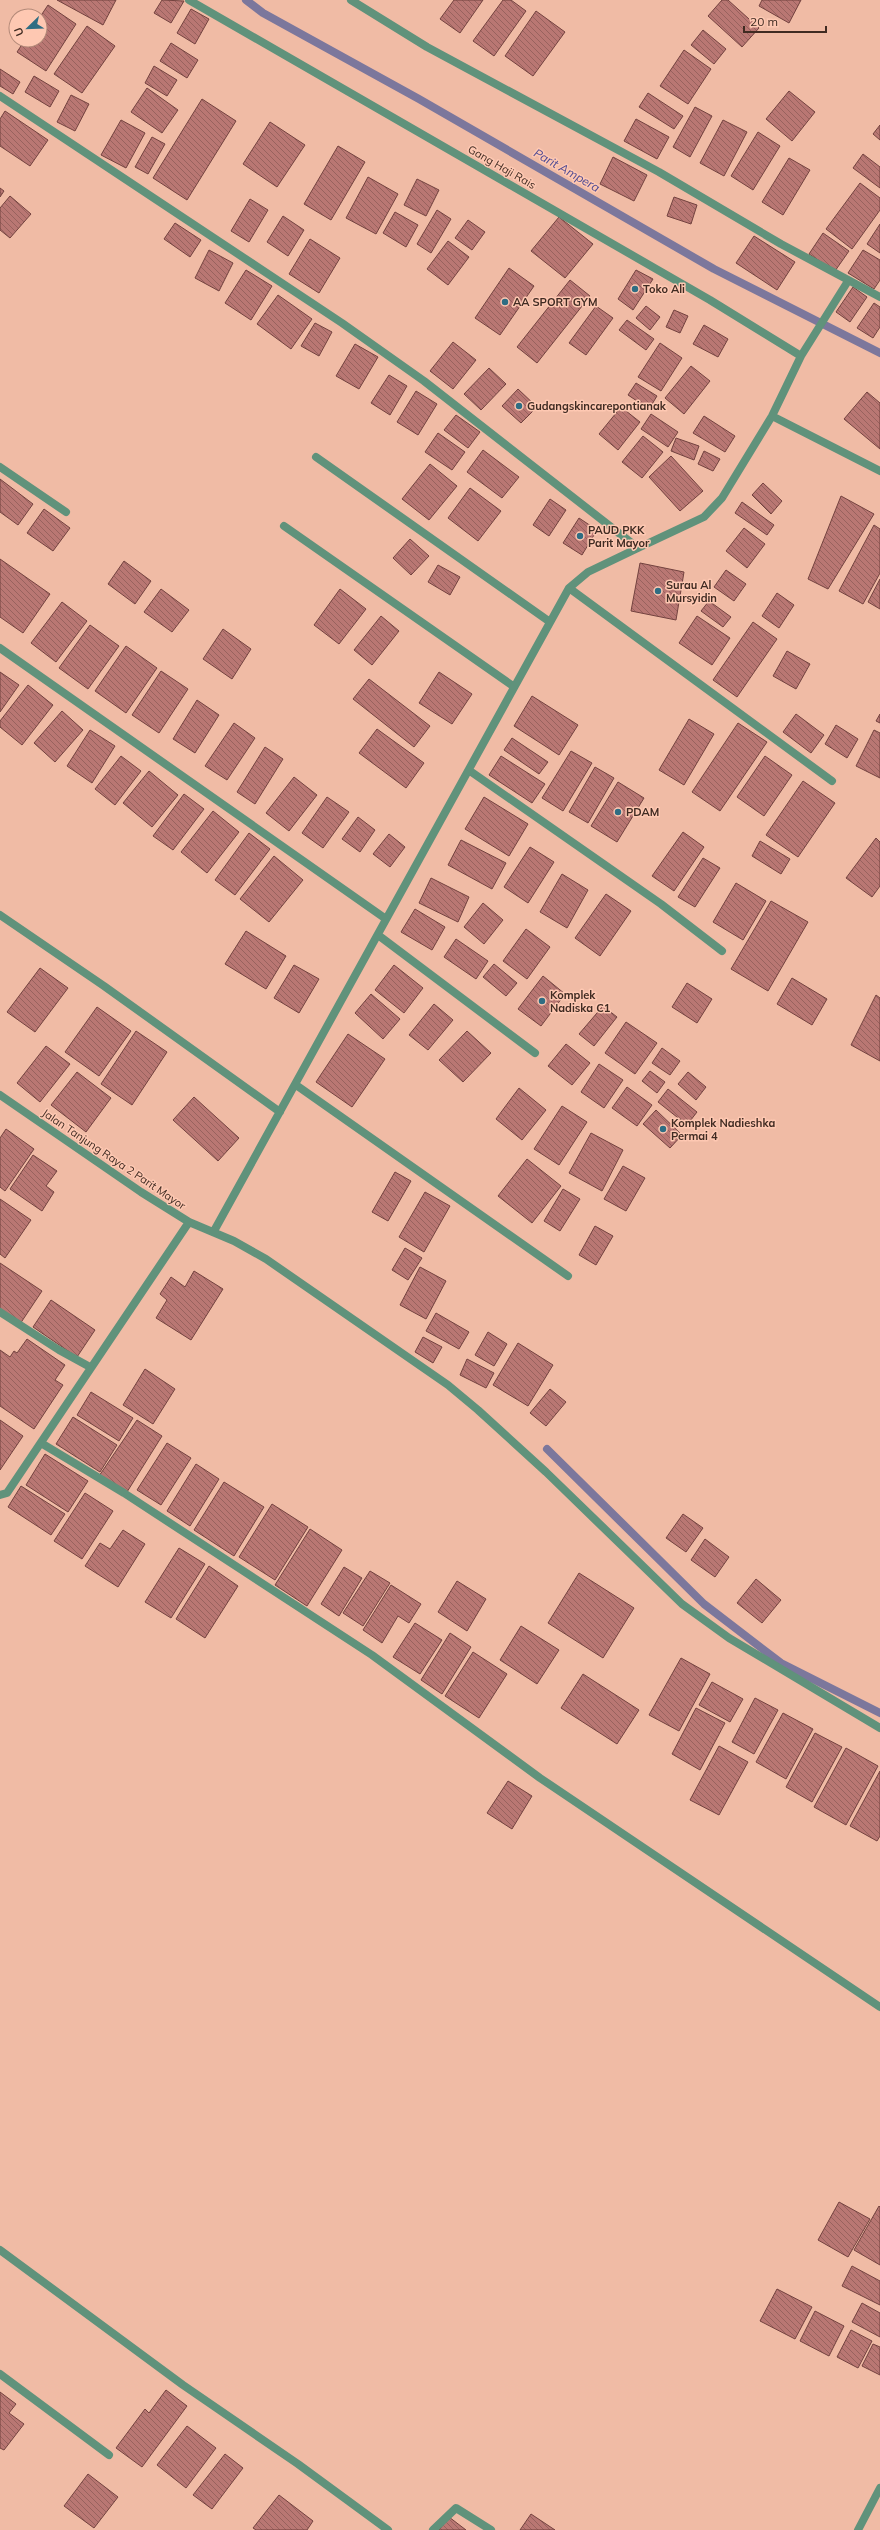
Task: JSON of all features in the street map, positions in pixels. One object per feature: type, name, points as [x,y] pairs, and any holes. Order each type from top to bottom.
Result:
[{"type":"street","name":"Gang Haji Rais","points":[[189,0],[710,300],[801,356]]},
{"type":"street","points":[[351,0],[427,47],[659,172],[781,244],[880,297]]},
{"type":"street","points":[[0,96],[342,323],[424,381],[638,548]]},
{"type":"street","points":[[214,1231],[296,1085],[386,919],[470,771],[513,686],[569,588],[588,572],[704,517],[722,498],[772,416],[801,356],[834,306],[848,281]]},
{"type":"street","points":[[772,416],[880,471]]},
{"type":"street","points":[[316,457],[550,622]]},
{"type":"street","points":[[0,467],[66,512]]},
{"type":"street","points":[[284,526],[513,686]]},
{"type":"street","points":[[569,588],[832,782]]},
{"type":"street","points":[[0,648],[386,919]]},
{"type":"street","points":[[470,771],[661,904],[722,951]]},
{"type":"street","points":[[0,915],[104,986],[280,1112]]},
{"type":"street","points":[[378,935],[535,1054]]},
{"type":"street","points":[[296,1085],[568,1276]]},
{"type":"street","name":"Jalan Tanjung Raya 2 Parit Mayor","points":[[0,1095],[141,1192],[190,1222],[90,1367],[7,1493],[0,1495]]},
{"type":"street","points":[[190,1222],[214,1231],[266,1259],[448,1385],[546,1472],[682,1604],[729,1638],[880,1728]]},
{"type":"street","points":[[0,1312],[59,1350],[90,1367]]},
{"type":"street","points":[[41,1443],[124,1493],[372,1654],[540,1778],[880,2007]]},
{"type":"street","points":[[0,2250],[183,2385],[298,2464],[388,2530]]},
{"type":"street","points":[[0,2374],[109,2455]]},
{"type":"street","points":[[858,2530],[880,2488]]},
{"type":"street","points":[[433,2530],[456,2508],[491,2530]]},
{"type":"building","points":[[57,0],[116,0],[103,25]]},
{"type":"building","points":[[162,0],[184,1],[171,23],[154,13]]},
{"type":"building","points":[[454,0],[483,0],[460,33],[440,19]]},
{"type":"building","points":[[503,0],[511,0],[526,11],[494,56],[473,41]]},
{"type":"building","points":[[722,0],[728,0],[759,28],[742,47],[708,16]]},
{"type":"building","points":[[762,0],[801,0],[789,23],[759,6]]},
{"type":"building","points":[[48,5],[76,24],[46,71],[17,52],[20,48],[48,48],[48,8],[46,8]]},
{"type":"building","points":[[191,9],[209,19],[195,44],[177,33]]},
{"type":"building","points":[[536,11],[565,32],[533,76],[505,56]]},
{"type":"building","points":[[87,26],[115,46],[82,93],[54,74]]},
{"type":"building","points":[[703,30],[726,49],[714,64],[691,45]]},
{"type":"building","points":[[171,43],[198,60],[187,78],[160,61]]},
{"type":"building","points":[[684,50],[711,69],[688,104],[660,86]]},
{"type":"building","points":[[154,66],[177,80],[167,96],[145,83]]},
{"type":"building","points":[[0,69],[20,82],[13,94],[0,86]]},
{"type":"building","points":[[34,76],[59,91],[50,107],[25,92]]},
{"type":"building","points":[[147,88],[178,110],[162,133],[131,112]]},
{"type":"building","points":[[789,91],[815,112],[792,141],[766,119]]},
{"type":"building","points":[[648,93],[683,116],[674,129],[639,107]]},
{"type":"building","points":[[71,95],[89,104],[75,131],[57,122]]},
{"type":"building","points":[[202,99],[236,121],[187,200],[153,178]]},
{"type":"building","points":[[695,107],[712,116],[690,157],[673,147]]},
{"type":"building","points":[[5,111],[48,140],[30,166],[0,146],[0,119]]},
{"type":"building","points":[[636,119],[669,137],[657,159],[624,141]]},
{"type":"building","points":[[121,120],[145,133],[126,168],[101,155]]},
{"type":"building","points":[[723,120],[747,132],[724,176],[700,163]]},
{"type":"building","points":[[270,122],[305,145],[277,187],[243,164]]},
{"type":"building","points":[[880,125],[880,140],[873,134]]},
{"type":"building","points":[[758,132],[780,146],[753,190],[731,176]]},
{"type":"building","points":[[152,137],[165,144],[148,174],[135,167]]},
{"type":"building","points":[[338,146],[365,162],[331,220],[304,204]]},
{"type":"building","points":[[863,154],[880,167],[880,188],[853,168]]},
{"type":"building","points":[[613,157],[647,175],[634,201],[600,184]]},
{"type":"building","points":[[789,158],[810,170],[783,215],[762,202]]},
{"type":"building","points":[[368,177],[398,194],[376,234],[346,218]]},
{"type":"building","points":[[417,179],[439,190],[426,216],[404,205]]},
{"type":"building","points":[[860,183],[880,198],[880,210],[852,249],[826,229]]},
{"type":"building","points":[[0,188],[4,191],[0,197]]},
{"type":"building","points":[[10,196],[31,214],[10,238],[0,230],[0,208]]},
{"type":"building","points":[[674,197],[697,205],[691,224],[667,216]]},
{"type":"building","points":[[250,199],[268,210],[249,242],[231,231]]},
{"type":"building","points":[[437,210],[451,219],[431,253],[417,244]]},
{"type":"building","points":[[395,212],[418,225],[406,247],[383,233]]},
{"type":"building","points":[[283,216],[304,230],[288,256],[267,242]]},
{"type":"building","points":[[559,217],[593,244],[565,278],[531,251]]},
{"type":"building","points":[[468,220],[485,232],[472,250],[455,238]]},
{"type":"building","points":[[175,223],[201,240],[190,257],[164,239]]},
{"type":"building","points":[[880,224],[880,253],[867,244]]},
{"type":"building","points":[[823,233],[849,251],[835,271],[809,254]]},
{"type":"building","points":[[754,236],[795,262],[777,290],[736,263]]},
{"type":"building","points":[[310,239],[340,258],[319,293],[289,274]]},
{"type":"building","points":[[448,241],[469,257],[448,285],[427,269]]},
{"type":"building","points":[[209,250],[233,263],[219,291],[195,278]]},
{"type":"building","points":[[863,250],[880,260],[880,280],[874,289],[848,273]]},
{"type":"building","name":"AA SPORT GYM","points":[[509,268],[534,286],[500,335],[475,318]]},
{"type":"building","points":[[246,270],[272,286],[251,320],[225,303]]},
{"type":"building","name":"Toko Ali","points":[[636,270],[653,279],[633,310],[618,299]]},
{"type":"building","points":[[570,280],[590,296],[537,363],[517,347]]},
{"type":"building","points":[[853,287],[867,297],[850,322],[836,312]]},
{"type":"building","points":[[278,295],[312,319],[291,349],[257,324]]},
{"type":"building","points":[[874,303],[880,307],[880,327],[873,338],[857,328]]},
{"type":"building","points":[[596,306],[613,318],[586,355],[569,343]]},
{"type":"building","points":[[646,306],[660,317],[650,330],[636,318]]},
{"type":"building","points":[[674,310],[688,316],[680,333],[666,327]]},
{"type":"building","points":[[627,320],[654,339],[646,350],[619,330]]},
{"type":"building","points":[[315,323],[332,332],[319,356],[301,346]]},
{"type":"building","points":[[704,325],[728,339],[718,357],[693,344]]},
{"type":"building","points":[[453,342],[476,360],[453,389],[430,371]]},
{"type":"building","points":[[660,343],[682,358],[661,391],[638,377]]},
{"type":"building","points":[[355,344],[378,357],[359,389],[336,376]]},
{"type":"building","points":[[691,366],[710,381],[684,414],[665,398]]},
{"type":"building","points":[[489,368],[506,384],[481,410],[464,394]]},
{"type":"building","points":[[389,375],[407,386],[390,415],[371,403]]},
{"type":"building","points":[[636,383],[657,396],[649,409],[628,395]]},
{"type":"building","name":"Gudangskincarepontianak","points":[[518,389],[537,407],[521,423],[502,406]]},
{"type":"building","points":[[416,391],[437,404],[418,435],[397,422]]},
{"type":"building","points":[[867,392],[880,403],[880,449],[844,419]]},
{"type":"building","points":[[621,407],[640,422],[618,450],[599,434]]},
{"type":"building","points":[[651,414],[678,432],[668,447],[641,429]]},
{"type":"building","points":[[456,415],[480,432],[468,448],[444,430]]},
{"type":"building","points":[[704,416],[735,436],[725,452],[693,433]]},
{"type":"building","points":[[438,433],[465,452],[452,470],[425,452]]},
{"type":"building","points":[[643,436],[663,452],[642,478],[622,462]]},
{"type":"building","points":[[676,438],[699,446],[694,460],[671,451]]},
{"type":"building","points":[[483,450],[519,477],[502,498],[467,472]]},
{"type":"building","points":[[704,451],[720,459],[713,471],[698,464]]},
{"type":"building","points":[[671,456],[703,491],[680,511],[649,477]]},
{"type":"building","points":[[430,464],[457,486],[429,520],[402,499]]},
{"type":"building","points":[[0,479],[33,504],[18,525],[0,512]]},
{"type":"building","points":[[763,483],[782,501],[771,514],[752,495]]},
{"type":"building","points":[[470,488],[501,511],[478,541],[448,518]]},
{"type":"building","points":[[841,496],[874,514],[828,589],[808,579]]},
{"type":"building","points":[[550,499],[566,510],[549,536],[533,525]]},
{"type":"building","points":[[742,502],[774,525],[767,535],[735,513]]},
{"type":"building","points":[[44,509],[70,528],[53,551],[27,533]]},
{"type":"building","name":"PAUD PKK Parit Mayor","points":[[579,518],[597,530],[582,555],[563,543]]},
{"type":"building","points":[[874,525],[880,529],[880,573],[863,604],[839,591]]},
{"type":"building","points":[[744,528],[765,544],[747,568],[726,551]]},
{"type":"building","points":[[410,539],[429,556],[411,575],[393,558]]},
{"type":"building","points":[[0,559],[50,594],[23,633],[0,617]]},
{"type":"building","points":[[124,561],[151,581],[135,604],[108,584]]},
{"type":"building","name":"Surau Al Mursyidin","points":[[640,563],[684,572],[676,620],[631,611]]},
{"type":"building","points":[[438,565],[460,577],[450,595],[428,582]]},
{"type":"building","points":[[726,570],[746,584],[734,601],[714,587]]},
{"type":"building","points":[[880,579],[880,609],[868,602]]},
{"type":"building","points":[[161,589],[189,610],[172,632],[144,612]]},
{"type":"building","points":[[340,589],[366,609],[339,644],[314,625]]},
{"type":"building","points":[[777,593],[794,605],[779,628],[762,616]]},
{"type":"building","points":[[709,601],[731,617],[723,627],[701,611]]},
{"type":"building","points":[[62,602],[87,621],[56,662],[31,643]]},
{"type":"building","points":[[381,616],[399,631],[372,665],[354,650]]},
{"type":"building","points":[[697,616],[730,638],[712,665],[679,643]]},
{"type":"building","points":[[753,622],[777,639],[737,697],[713,680]]},
{"type":"building","points":[[90,625],[119,646],[88,689],[59,668]]},
{"type":"building","points":[[223,629],[251,649],[232,679],[203,659]]},
{"type":"building","points":[[126,646],[157,668],[126,713],[95,691]]},
{"type":"building","points":[[787,651],[810,664],[796,689],[773,676]]},
{"type":"building","points":[[161,671],[188,689],[159,733],[132,715]]},
{"type":"building","points":[[0,672],[19,685],[0,712]]},
{"type":"building","points":[[439,672],[472,694],[452,724],[419,703]]},
{"type":"building","points":[[369,679],[430,726],[414,747],[353,699]]},
{"type":"building","points":[[28,685],[53,705],[22,745],[0,727],[0,721]]},
{"type":"building","points":[[532,696],[578,725],[559,755],[514,726]]},
{"type":"building","points":[[197,700],[219,715],[195,753],[173,739]]},
{"type":"building","points":[[62,711],[83,730],[55,762],[34,743]]},
{"type":"building","points":[[796,714],[824,735],[811,753],[783,732]]},
{"type":"building","points":[[880,714],[880,723],[876,721]]},
{"type":"building","points":[[689,719],[714,734],[684,785],[659,770]]},
{"type":"building","points":[[234,723],[255,738],[227,780],[205,766]]},
{"type":"building","points":[[738,723],[767,742],[720,811],[692,792]]},
{"type":"building","points":[[836,725],[858,739],[847,758],[825,744]]},
{"type":"building","points":[[377,729],[424,763],[406,788],[359,753]]},
{"type":"building","points":[[90,730],[115,746],[92,783],[67,766]]},
{"type":"building","points":[[874,730],[880,733],[880,778],[856,766]]},
{"type":"building","points":[[512,738],[548,762],[539,774],[504,750]]},
{"type":"building","points":[[265,747],[283,759],[255,804],[237,792]]},
{"type":"building","points":[[571,751],[592,763],[563,811],[542,798]]},
{"type":"building","points":[[121,756],[141,771],[115,805],[95,789]]},
{"type":"building","points":[[501,756],[545,784],[532,803],[489,775]]},
{"type":"building","points":[[765,756],[792,775],[764,816],[737,797]]},
{"type":"building","points":[[595,767],[614,778],[588,823],[569,812]]},
{"type":"building","points":[[149,771],[178,795],[152,827],[123,803]]},
{"type":"building","points":[[294,777],[317,795],[289,831],[266,813]]},
{"type":"building","points":[[803,781],[835,803],[798,857],[766,835]]},
{"type":"building","name":"PDAM","points":[[618,782],[644,798],[617,842],[591,826]]},
{"type":"building","points":[[184,794],[204,809],[173,850],[153,836]]},
{"type":"building","points":[[327,797],[349,812],[323,848],[302,833]]},
{"type":"building","points":[[484,797],[528,824],[509,856],[465,829]]},
{"type":"building","points":[[213,811],[239,832],[207,873],[181,852]]},
{"type":"building","points":[[358,817],[375,830],[360,852],[342,839]]},
{"type":"building","points":[[683,832],[704,847],[674,891],[652,876]]},
{"type":"building","points":[[249,833],[270,849],[235,895],[215,880]]},
{"type":"building","points":[[389,834],[405,847],[390,867],[373,854]]},
{"type":"building","points":[[876,838],[880,842],[880,886],[872,897],[846,878]]},
{"type":"building","points":[[461,840],[506,863],[492,889],[448,865]]},
{"type":"building","points":[[760,841],[790,859],[781,874],[752,856]]},
{"type":"building","points":[[530,847],[554,862],[528,903],[504,887]]},
{"type":"building","points":[[274,856],[303,880],[269,922],[240,899]]},
{"type":"building","points":[[703,858],[720,868],[695,907],[678,897]]},
{"type":"building","points":[[562,874],[588,890],[567,928],[540,912]]},
{"type":"building","points":[[431,878],[469,897],[458,922],[419,903]]},
{"type":"building","points":[[736,883],[766,901],[743,940],[713,922]]},
{"type":"building","points":[[606,894],[631,911],[600,956],[575,938]]},
{"type":"building","points":[[771,901],[808,922],[768,991],[731,969]]},
{"type":"building","points":[[483,903],[503,920],[484,944],[464,927]]},
{"type":"building","points":[[415,909],[445,927],[432,950],[401,932]]},
{"type":"building","points":[[526,929],[550,947],[527,979],[503,961]]},
{"type":"building","points":[[246,931],[286,956],[266,989],[225,964]]},
{"type":"building","points":[[456,939],[488,961],[476,979],[444,957]]},
{"type":"building","points":[[494,964],[517,983],[506,996],[483,977]]},
{"type":"building","points":[[294,965],[319,979],[299,1013],[274,998]]},
{"type":"building","points":[[394,965],[423,988],[404,1013],[375,990]]},
{"type":"building","points":[[40,968],[68,988],[35,1032],[7,1012]]},
{"type":"building","name":"Komplek Nadiska C1","points":[[543,976],[565,994],[541,1026],[518,1009]]},
{"type":"building","points":[[792,978],[827,999],[812,1025],[777,1004]]},
{"type":"building","points":[[687,983],[712,999],[697,1023],[672,1007]]},
{"type":"building","points":[[371,994],[400,1019],[383,1039],[355,1013]]},
{"type":"building","points":[[876,995],[880,998],[880,1061],[851,1045]]},
{"type":"building","points":[[434,1004],[453,1020],[428,1050],[409,1035]]},
{"type":"building","points":[[603,1006],[617,1017],[594,1046],[579,1034]]},
{"type":"building","points":[[97,1007],[131,1031],[99,1076],[65,1052]]},
{"type":"building","points":[[626,1022],[657,1043],[635,1074],[605,1053]]},
{"type":"building","points":[[136,1031],[167,1052],[132,1105],[101,1084]]},
{"type":"building","points":[[467,1031],[491,1053],[463,1082],[439,1060]]},
{"type":"building","points":[[348,1034],[385,1059],[352,1107],[316,1082]]},
{"type":"building","points":[[566,1044],[590,1063],[572,1085],[548,1066]]},
{"type":"building","points":[[46,1046],[70,1064],[40,1102],[17,1083]]},
{"type":"building","points":[[662,1048],[680,1061],[670,1075],[652,1063]]},
{"type":"building","points":[[599,1064],[623,1080],[604,1108],[581,1092]]},
{"type":"building","points":[[650,1071],[665,1082],[657,1093],[642,1081]]},
{"type":"building","points":[[77,1072],[111,1098],[86,1132],[51,1105]]},
{"type":"building","points":[[688,1072],[706,1087],[696,1100],[678,1084]]},
{"type":"building","points":[[627,1087],[652,1105],[637,1126],[612,1108]]},
{"type":"building","points":[[519,1088],[546,1110],[522,1140],[496,1119]]},
{"type":"building","points":[[668,1089],[697,1112],[687,1125],[658,1102]]},
{"type":"building","points":[[194,1097],[239,1138],[218,1161],[173,1120]]},
{"type":"building","points":[[562,1106],[587,1122],[559,1165],[534,1149]]},
{"type":"building","name":"Komplek Nadieshka Permai 4","points":[[656,1110],[682,1135],[670,1148],[643,1124]]},
{"type":"building","points":[[6,1129],[34,1149],[5,1191],[0,1187],[0,1138]]},
{"type":"building","points":[[591,1133],[623,1150],[602,1191],[569,1173]]},
{"type":"building","points":[[33,1155],[57,1171],[46,1186],[54,1192],[42,1211],[10,1189]]},
{"type":"building","points":[[527,1159],[561,1186],[532,1223],[498,1196]]},
{"type":"building","points":[[623,1166],[645,1178],[626,1211],[604,1199]]},
{"type":"building","points":[[395,1172],[411,1181],[388,1221],[372,1212]]},
{"type":"building","points":[[563,1189],[580,1199],[560,1231],[544,1221]]},
{"type":"building","points":[[425,1192],[450,1206],[424,1252],[399,1237]]},
{"type":"building","points":[[0,1199],[31,1220],[5,1258],[0,1254]]},
{"type":"building","points":[[595,1226],[613,1236],[596,1265],[579,1255]]},
{"type":"building","points":[[405,1248],[422,1258],[408,1280],[392,1270]]},
{"type":"building","points":[[0,1263],[42,1291],[20,1324],[0,1310]]},
{"type":"building","points":[[420,1267],[446,1281],[426,1319],[400,1305]]},
{"type":"building","points":[[194,1271],[223,1289],[191,1340],[156,1318],[167,1300],[160,1294],[171,1277],[185,1287]]},
{"type":"building","points":[[51,1300],[95,1330],[77,1357],[33,1327]]},
{"type":"building","points":[[436,1313],[469,1332],[459,1349],[426,1331]]},
{"type":"building","points":[[488,1332],[507,1344],[494,1366],[475,1355]]},
{"type":"building","points":[[423,1337],[442,1347],[433,1363],[415,1352]]},
{"type":"building","points":[[27,1339],[65,1365],[55,1380],[63,1385],[34,1429],[0,1406],[0,1350],[10,1357],[14,1351],[17,1353]]},
{"type":"building","points":[[518,1343],[553,1365],[528,1406],[493,1385]]},
{"type":"building","points":[[467,1359],[494,1373],[486,1388],[460,1375]]},
{"type":"building","points":[[145,1369],[175,1389],[153,1424],[123,1405]]},
{"type":"building","points":[[550,1389],[566,1402],[546,1426],[530,1413]]},
{"type":"building","points":[[91,1392],[133,1418],[119,1441],[77,1415]]},
{"type":"building","points":[[73,1417],[117,1445],[100,1472],[56,1444]]},
{"type":"building","points":[[0,1420],[23,1436],[0,1470]]},
{"type":"building","points":[[137,1420],[162,1436],[127,1492],[99,1476]]},
{"type":"building","points":[[167,1443],[191,1458],[161,1505],[137,1490]]},
{"type":"building","points":[[45,1454],[88,1481],[68,1512],[26,1485]]},
{"type":"building","points":[[196,1464],[219,1479],[190,1526],[167,1511]]},
{"type":"building","points":[[224,1482],[264,1507],[234,1556],[194,1530]]},
{"type":"building","points":[[21,1486],[65,1514],[51,1535],[8,1507]]},
{"type":"building","points":[[85,1493],[113,1511],[82,1559],[54,1541]]},
{"type":"building","points":[[272,1504],[308,1527],[275,1580],[239,1557]]},
{"type":"building","points":[[683,1514],[703,1528],[686,1552],[666,1538]]},
{"type":"building","points":[[310,1529],[342,1550],[307,1606],[275,1585]]},
{"type":"building","points":[[123,1530],[145,1544],[118,1587],[85,1566],[100,1543],[110,1549]]},
{"type":"building","points":[[705,1539],[729,1557],[715,1577],[691,1560]]},
{"type":"building","points":[[179,1548],[205,1564],[171,1618],[145,1602]]},
{"type":"building","points":[[209,1566],[238,1586],[205,1638],[176,1619]]},
{"type":"building","points":[[344,1567],[362,1578],[339,1616],[321,1604]]},
{"type":"building","points":[[370,1571],[390,1583],[363,1626],[343,1613]]},
{"type":"building","points":[[579,1573],[634,1608],[603,1658],[548,1623]]},
{"type":"building","points":[[756,1579],[781,1600],[762,1623],[737,1603]]},
{"type":"building","points":[[457,1581],[486,1599],[467,1631],[438,1612]]},
{"type":"building","points":[[391,1585],[421,1604],[409,1623],[398,1616],[382,1643],[363,1630]]},
{"type":"building","points":[[415,1623],[442,1640],[420,1674],[393,1657]]},
{"type":"building","points":[[521,1626],[559,1650],[537,1684],[500,1660]]},
{"type":"building","points":[[450,1633],[471,1647],[442,1694],[421,1680]]},
{"type":"building","points":[[473,1652],[507,1674],[479,1718],[445,1696]]},
{"type":"building","points":[[681,1658],[710,1674],[679,1731],[649,1715]]},
{"type":"building","points":[[583,1674],[639,1710],[617,1744],[561,1708]]},
{"type":"building","points":[[712,1682],[743,1699],[730,1722],[699,1705]]},
{"type":"building","points":[[755,1698],[778,1710],[754,1754],[732,1742]]},
{"type":"building","points":[[696,1708],[725,1723],[700,1770],[672,1754]]},
{"type":"building","points":[[783,1713],[813,1729],[786,1779],[756,1762]]},
{"type":"building","points":[[815,1733],[842,1747],[812,1802],[786,1787]]},
{"type":"building","points":[[719,1746],[748,1762],[719,1815],[690,1800]]},
{"type":"building","points":[[846,1748],[878,1766],[846,1825],[814,1807]]},
{"type":"building","points":[[880,1771],[880,1836],[877,1841],[850,1826]]},
{"type":"building","points":[[508,1781],[532,1796],[512,1829],[487,1813]]},
{"type":"building","points":[[839,2202],[870,2219],[848,2257],[818,2240]]},
{"type":"building","points":[[879,2206],[880,2207],[880,2265],[854,2250]]},
{"type":"building","points":[[852,2266],[880,2281],[880,2305],[842,2286]]},
{"type":"building","points":[[777,2289],[812,2307],[795,2339],[760,2321]]},
{"type":"building","points":[[862,2303],[880,2313],[880,2337],[852,2322]]},
{"type":"building","points":[[815,2311],[844,2326],[829,2356],[800,2341]]},
{"type":"building","points":[[851,2330],[872,2341],[858,2368],[837,2357]]},
{"type":"building","points":[[873,2344],[880,2347],[880,2375],[862,2366]]},
{"type":"building","points":[[166,2390],[187,2406],[142,2467],[116,2448],[145,2409],[149,2413]]},
{"type":"building","points":[[0,2392],[16,2404],[9,2413],[24,2424],[4,2450],[0,2448]]},
{"type":"building","points":[[187,2426],[216,2448],[186,2488],[157,2465]]},
{"type":"building","points":[[225,2454],[243,2468],[212,2509],[193,2495]]},
{"type":"building","points":[[88,2474],[118,2497],[94,2528],[64,2506]]},
{"type":"building","points":[[279,2495],[313,2521],[307,2530],[256,2530],[253,2528]]},
{"type":"building","points":[[531,2514],[555,2530],[520,2530]]},
{"type":"building","points":[[449,2517],[466,2530],[439,2530]]},
{"type":"waterway","name":"Parit Ampera","points":[[246,0],[263,13],[419,99],[714,269],[880,353]]},
{"type":"waterway","points":[[547,1449],[704,1604],[781,1663],[880,1713]]},
{"type":"place","name":"Toko Ali","points":[[635,289]]},
{"type":"place","name":"AA SPORT GYM","points":[[505,302]]},
{"type":"place","name":"Gudangskincarepontianak","points":[[519,406]]},
{"type":"place","name":"PAUD PKK Parit Mayor","points":[[580,536]]},
{"type":"place","name":"Surau Al Mursyidin","points":[[658,591]]},
{"type":"place","name":"PDAM","points":[[618,812]]},
{"type":"place","name":"Komplek Nadiska C1","points":[[542,1001]]},
{"type":"place","name":"Komplek Nadieshka Permai 4","points":[[663,1129]]}]
